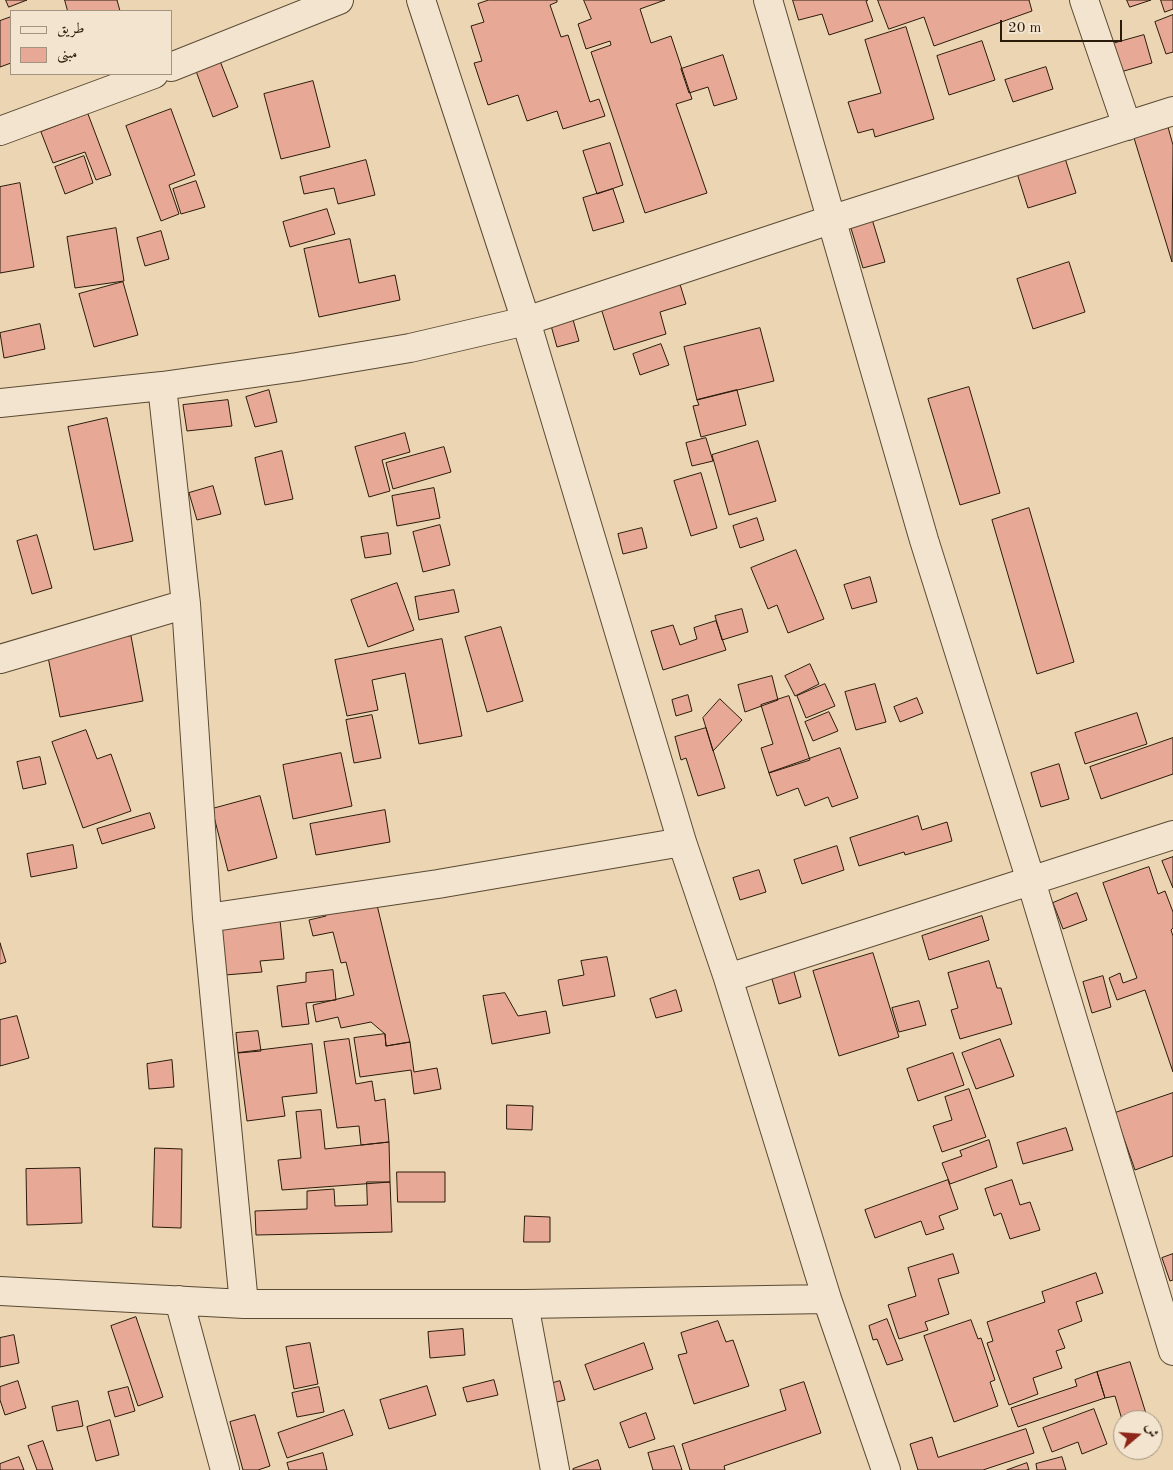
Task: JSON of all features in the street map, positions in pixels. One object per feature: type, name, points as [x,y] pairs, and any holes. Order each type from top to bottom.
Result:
[{"type":"street","points":[[172,66],[285,10],[338,0]]},
{"type":"street","points":[[422,0],[526,321],[682,842],[728,978],[827,1299],[886,1470]]},
{"type":"street","points":[[768,0],[924,540],[1031,880],[1173,1351]]},
{"type":"street","points":[[1084,0],[1127,126]]},
{"type":"street","points":[[0,131],[151,75]]},
{"type":"street","points":[[0,403],[162,386],[410,348],[526,321],[830,220],[1173,111]]},
{"type":"street","points":[[162,386],[186,604],[207,918],[244,1304]]},
{"type":"street","points":[[0,658],[186,604]]},
{"type":"street","points":[[728,978],[1173,835]]},
{"type":"street","points":[[207,918],[438,884],[682,842]]},
{"type":"street","points":[[0,1291],[244,1304],[524,1304],[827,1299]]},
{"type":"street","points":[[179,1300],[225,1470]]},
{"type":"street","points":[[524,1304],[555,1470]]},
{"type":"building","points":[[6,0],[27,0],[9,7]]},
{"type":"building","points":[[65,0],[117,0],[120,10],[68,10]]},
{"type":"building","points":[[489,0],[557,0],[557,2],[550,5],[561,37],[568,35],[590,102],[599,99],[605,116],[563,129],[557,111],[527,121],[518,95],[488,105],[474,63],[482,61],[471,26],[484,22],[478,4]]},
{"type":"building","points":[[584,0],[665,0],[640,9],[651,43],[671,36],[692,99],[676,104],[707,193],[645,213],[591,52],[611,45],[610,41],[586,49],[578,24],[591,19]]},
{"type":"building","points":[[793,0],[868,0],[866,1],[873,21],[829,35],[822,14],[799,20]]},
{"type":"building","points":[[878,0],[1029,0],[1032,11],[934,46],[924,17],[889,29]]},
{"type":"building","points":[[1127,0],[1151,0],[1130,7]]},
{"type":"building","points":[[1161,0],[1173,0],[1173,9],[1165,12]]},
{"type":"building","points":[[1173,15],[1173,52],[1166,54],[1155,22]]},
{"type":"building","points":[[10,17],[10,63],[0,67],[0,21]]},
{"type":"building","points":[[906,27],[934,119],[875,137],[873,129],[858,133],[848,102],[881,93],[865,40]]},
{"type":"building","points":[[1144,35],[1152,63],[1103,77],[1094,49]]},
{"type":"building","points":[[982,41],[995,80],[949,95],[937,56]]},
{"type":"building","points":[[723,55],[737,99],[714,106],[708,87],[689,93],[681,69]]},
{"type":"building","points":[[220,61],[238,107],[213,117],[196,71]]},
{"type":"building","points":[[1046,67],[1053,89],[1013,102],[1005,80]]},
{"type":"building","points":[[313,81],[330,147],[281,159],[264,94]]},
{"type":"building","points":[[171,109],[195,175],[169,185],[179,214],[161,221],[126,126]]},
{"type":"building","points":[[88,114],[111,175],[96,180],[85,152],[53,163],[41,132]]},
{"type":"building","points":[[1168,127],[1173,145],[1172,262],[1134,138]]},
{"type":"building","points":[[610,143],[623,185],[597,194],[583,151]]},
{"type":"building","points":[[1064,155],[1076,193],[1028,208],[1016,170]]},
{"type":"building","points":[[84,156],[93,183],[65,194],[55,167]]},
{"type":"building","points":[[366,160],[375,195],[338,204],[334,188],[304,194],[300,177]]},
{"type":"building","points":[[196,181],[205,207],[181,214],[173,189]]},
{"type":"building","points":[[20,183],[34,267],[0,273],[0,187]]},
{"type":"building","points":[[613,189],[624,222],[593,231],[583,198]]},
{"type":"building","points":[[327,209],[335,234],[290,247],[283,222]]},
{"type":"building","points":[[872,219],[885,262],[863,268],[850,225]]},
{"type":"building","points":[[116,228],[124,281],[75,288],[67,237]]},
{"type":"building","points":[[161,231],[169,259],[145,266],[137,238]]},
{"type":"building","points":[[350,239],[359,283],[395,275],[400,300],[319,317],[304,249]]},
{"type":"building","points":[[1069,262],[1085,312],[1033,329],[1017,279]]},
{"type":"building","points":[[679,281],[686,304],[660,312],[666,334],[614,350],[600,305]]},
{"type":"building","points":[[123,282],[138,335],[94,347],[79,294]]},
{"type":"building","points":[[572,316],[579,341],[557,347],[550,322]]},
{"type":"building","points":[[40,324],[45,349],[4,358],[0,333]]},
{"type":"building","points":[[760,328],[774,381],[697,400],[684,347]]},
{"type":"building","points":[[661,344],[669,365],[640,375],[633,354]]},
{"type":"building","points":[[969,387],[1000,493],[960,505],[928,399]]},
{"type":"building","points":[[269,390],[277,422],[255,427],[246,397]]},
{"type":"building","points":[[737,390],[746,425],[701,437],[693,406],[699,405],[697,400]]},
{"type":"building","points":[[228,400],[232,426],[187,431],[183,405]]},
{"type":"building","points":[[107,418],[133,541],[94,550],[68,427]]},
{"type":"building","points":[[405,433],[410,452],[382,460],[390,491],[369,497],[355,447]]},
{"type":"building","points":[[706,438],[713,461],[692,466],[686,443]]},
{"type":"building","points":[[758,441],[776,501],[729,515],[712,455]]},
{"type":"building","points":[[444,447],[451,472],[393,489],[386,463]]},
{"type":"building","points":[[282,451],[293,499],[265,505],[255,458]]},
{"type":"building","points":[[701,473],[717,528],[691,536],[674,481]]},
{"type":"building","points":[[213,486],[221,514],[197,520],[189,493]]},
{"type":"building","points":[[434,488],[440,518],[397,526],[392,496]]},
{"type":"building","points":[[1029,508],[1074,662],[1037,674],[992,520]]},
{"type":"building","points":[[757,518],[764,540],[740,548],[733,526]]},
{"type":"building","points":[[440,525],[450,565],[423,572],[413,532]]},
{"type":"building","points":[[642,528],[647,548],[623,554],[618,534]]},
{"type":"building","points":[[388,533],[391,554],[365,558],[361,537]]},
{"type":"building","points":[[37,535],[52,588],[32,594],[17,541]]},
{"type":"building","points":[[796,550],[824,619],[788,633],[777,605],[768,609],[751,568]]},
{"type":"building","points":[[870,577],[877,602],[852,609],[844,585]]},
{"type":"building","points":[[397,583],[414,630],[368,647],[351,600]]},
{"type":"building","points":[[454,590],[459,612],[419,620],[415,597]]},
{"type":"building","points":[[742,609],[748,632],[722,640],[715,616]]},
{"type":"building","points":[[716,621],[726,650],[663,670],[651,631],[673,625],[680,645],[697,639],[694,628]]},
{"type":"building","points":[[501,627],[523,701],[487,712],[465,637]]},
{"type":"building","points":[[131,636],[143,701],[60,717],[47,652]]},
{"type":"building","points":[[442,639],[462,736],[419,744],[405,673],[372,680],[378,710],[347,716],[335,660]]},
{"type":"building","points":[[810,664],[819,684],[795,696],[785,676]]},
{"type":"building","points":[[772,676],[778,700],[745,712],[738,685]]},
{"type":"building","points":[[825,684],[835,706],[806,718],[797,696]]},
{"type":"building","points":[[875,684],[886,722],[856,730],[845,692]]},
{"type":"building","points":[[688,695],[692,711],[676,716],[672,700]]},
{"type":"building","points":[[789,696],[810,760],[769,773],[761,748],[773,744],[761,705]]},
{"type":"building","points":[[917,698],[923,713],[900,722],[894,707]]},
{"type":"building","points":[[720,699],[742,720],[713,751],[703,718]]},
{"type":"building","points":[[829,712],[838,731],[813,741],[805,722]]},
{"type":"building","points":[[1137,713],[1147,744],[1085,764],[1075,733]]},
{"type":"building","points":[[372,715],[381,758],[354,763],[346,720]]},
{"type":"building","points":[[706,728],[725,788],[698,796],[686,758],[681,760],[675,737]]},
{"type":"building","points":[[86,730],[97,759],[111,754],[131,811],[83,828],[52,742]]},
{"type":"building","points":[[1173,738],[1173,774],[1101,799],[1090,767]]},
{"type":"building","points":[[840,748],[858,798],[832,807],[828,797],[805,806],[798,788],[777,796],[769,773]]},
{"type":"building","points":[[341,753],[352,806],[293,819],[283,765]]},
{"type":"building","points":[[40,757],[46,784],[23,789],[17,762]]},
{"type":"building","points":[[1059,764],[1069,799],[1041,807],[1031,773]]},
{"type":"building","points":[[260,796],[277,858],[228,871],[212,809]]},
{"type":"building","points":[[385,810],[390,842],[316,855],[310,824]]},
{"type":"building","points":[[150,813],[155,828],[102,844],[97,829]]},
{"type":"building","points":[[918,816],[922,830],[947,822],[952,841],[905,855],[904,852],[859,866],[850,838]]},
{"type":"building","points":[[73,845],[77,868],[31,877],[27,854]]},
{"type":"building","points":[[837,846],[844,870],[802,884],[794,860]]},
{"type":"building","points":[[1173,857],[1173,888],[1162,861]]},
{"type":"building","points":[[1149,867],[1158,894],[1165,891],[1173,912],[1173,928],[1171,930],[1173,936],[1173,1072],[1145,990],[1117,1000],[1109,978],[1120,973],[1123,983],[1137,978],[1103,883]]},
{"type":"building","points":[[759,870],[766,892],[740,900],[733,878]]},
{"type":"building","points":[[1077,893],[1087,920],[1063,929],[1053,903]]},
{"type":"building","points":[[350,900],[353,911],[377,905],[410,1042],[386,1046],[385,1034],[371,1022],[341,1028],[338,1017],[316,1022],[313,1005],[354,995],[346,962],[341,963],[333,932],[313,936],[309,920],[326,916],[324,906]]},
{"type":"building","points":[[982,916],[989,940],[929,960],[922,936]]},
{"type":"building","points":[[280,920],[284,959],[260,961],[262,972],[225,975],[221,925]]},
{"type":"building","points":[[0,943],[6,962],[0,964]]},
{"type":"building","points":[[873,953],[899,1037],[839,1056],[813,971]]},
{"type":"building","points":[[607,957],[615,996],[563,1006],[558,980],[584,975],[581,961]]},
{"type":"building","points":[[989,961],[997,988],[1001,988],[1012,1024],[960,1039],[951,1010],[958,1008],[948,973]]},
{"type":"building","points":[[333,970],[336,1000],[306,1003],[309,1024],[282,1027],[277,986],[306,982],[306,973]]},
{"type":"building","points":[[794,972],[801,997],[779,1004],[772,979]]},
{"type":"building","points":[[1103,976],[1111,1007],[1092,1013],[1083,982]]},
{"type":"building","points":[[676,990],[682,1011],[656,1018],[650,999]]},
{"type":"building","points":[[505,993],[518,1016],[546,1011],[550,1033],[492,1044],[483,996]]},
{"type":"building","points":[[919,1001],[926,1025],[899,1032],[892,1008]]},
{"type":"building","points":[[17,1016],[29,1058],[0,1066],[0,1020]]},
{"type":"building","points":[[258,1031],[261,1051],[238,1053],[236,1033]]},
{"type":"building","points":[[385,1034],[386,1046],[410,1042],[414,1072],[437,1068],[441,1089],[414,1094],[411,1070],[360,1077],[354,1038]]},
{"type":"building","points":[[349,1039],[356,1084],[372,1081],[375,1101],[385,1099],[389,1142],[361,1145],[359,1126],[337,1128],[324,1042]]},
{"type":"building","points":[[1000,1039],[1014,1076],[976,1089],[962,1053]]},
{"type":"building","points":[[312,1044],[317,1093],[282,1097],[285,1116],[247,1121],[238,1053]]},
{"type":"building","points":[[953,1053],[964,1085],[918,1101],[907,1069]]},
{"type":"building","points":[[172,1060],[174,1087],[149,1089],[147,1064]]},
{"type":"building","points":[[969,1089],[986,1137],[942,1152],[933,1126],[952,1120],[945,1097]]},
{"type":"building","points":[[1173,1093],[1173,1156],[1135,1170],[1115,1113]]},
{"type":"building","points":[[507,1105],[533,1106],[532,1130],[507,1129]]},
{"type":"building","points":[[321,1110],[325,1149],[389,1142],[390,1182],[282,1190],[278,1160],[301,1158],[296,1112]]},
{"type":"building","points":[[1066,1128],[1073,1150],[1023,1164],[1017,1143]]},
{"type":"building","points":[[989,1140],[997,1167],[950,1184],[942,1163],[962,1156],[960,1151]]},
{"type":"building","points":[[155,1148],[182,1149],[181,1228],[153,1227]]},
{"type":"building","points":[[80,1168],[82,1223],[27,1225],[26,1169]]},
{"type":"building","points":[[397,1172],[445,1172],[445,1202],[398,1202]]},
{"type":"building","points":[[948,1180],[958,1209],[939,1216],[944,1229],[926,1235],[921,1221],[875,1238],[865,1210]]},
{"type":"building","points":[[1012,1180],[1020,1205],[1030,1202],[1040,1230],[1010,1239],[1001,1213],[994,1216],[985,1189]]},
{"type":"building","points":[[367,1182],[390,1182],[392,1232],[256,1235],[255,1211],[307,1209],[307,1191],[334,1189],[335,1206],[367,1205]]},
{"type":"building","points":[[525,1216],[550,1217],[550,1242],[524,1242]]},
{"type":"building","points":[[953,1254],[959,1273],[938,1279],[949,1314],[925,1322],[928,1330],[899,1339],[888,1305],[916,1296],[908,1268]]},
{"type":"building","points":[[1173,1254],[1173,1280],[1170,1281],[1162,1258]]},
{"type":"building","points":[[1096,1273],[1103,1293],[1076,1302],[1082,1321],[1058,1330],[1065,1348],[1056,1351],[1062,1368],[1033,1378],[1038,1394],[1009,1405],[987,1343],[993,1341],[987,1322],[1045,1302],[1042,1292]]},
{"type":"building","points":[[136,1317],[163,1397],[138,1406],[111,1326]]},
{"type":"building","points":[[887,1319],[903,1360],[887,1365],[877,1339],[873,1340],[869,1326]]},
{"type":"building","points":[[971,1320],[978,1339],[981,1338],[995,1380],[990,1382],[998,1406],[954,1422],[924,1336]]},
{"type":"building","points":[[718,1321],[726,1342],[733,1340],[749,1386],[694,1404],[678,1355],[687,1353],[681,1333]]},
{"type":"building","points":[[463,1329],[465,1355],[430,1358],[428,1332]]},
{"type":"building","points":[[14,1335],[19,1363],[0,1367],[0,1338]]},
{"type":"building","points":[[310,1343],[318,1384],[294,1389],[286,1347]]},
{"type":"building","points":[[644,1343],[653,1369],[594,1390],[585,1365]]},
{"type":"building","points":[[1130,1362],[1145,1410],[1119,1410],[1115,1396],[1105,1398],[1097,1372]]},
{"type":"building","points":[[1097,1372],[1105,1398],[1018,1427],[1011,1408],[1077,1386],[1075,1380]]},
{"type":"building","points":[[494,1380],[498,1395],[467,1402],[463,1388]]},
{"type":"building","points":[[18,1381],[26,1408],[5,1415],[0,1400],[0,1387]]},
{"type":"building","points":[[560,1381],[565,1400],[549,1404],[543,1386]]},
{"type":"building","points":[[804,1382],[821,1433],[724,1466],[725,1470],[690,1470],[682,1444],[786,1410],[780,1390]]},
{"type":"building","points":[[427,1386],[436,1415],[389,1429],[380,1400]]},
{"type":"building","points":[[128,1387],[135,1411],[115,1417],[108,1392]]},
{"type":"building","points":[[319,1387],[324,1412],[297,1417],[292,1393]]},
{"type":"building","points":[[78,1401],[83,1426],[57,1431],[52,1407]]},
{"type":"building","points":[[1094,1409],[1107,1444],[1082,1454],[1078,1442],[1052,1452],[1043,1428]]},
{"type":"building","points":[[344,1410],[353,1435],[287,1458],[278,1433]]},
{"type":"building","points":[[646,1413],[655,1439],[629,1448],[620,1423]]},
{"type":"building","points":[[255,1415],[270,1466],[258,1470],[243,1470],[230,1422]]},
{"type":"building","points":[[110,1420],[119,1455],[96,1461],[87,1427]]},
{"type":"building","points":[[1026,1429],[1034,1453],[983,1470],[918,1470],[910,1444],[932,1437],[938,1457]]},
{"type":"building","points":[[43,1441],[53,1470],[37,1470],[28,1446]]},
{"type":"building","points":[[674,1446],[682,1470],[653,1470],[648,1453]]},
{"type":"building","points":[[323,1453],[327,1470],[289,1470],[287,1463]]},
{"type":"building","points":[[19,1457],[24,1470],[0,1470],[0,1464]]},
{"type":"building","points":[[1062,1457],[1066,1470],[1037,1470],[1036,1464]]},
{"type":"building","points":[[598,1460],[601,1470],[573,1470],[573,1469]]},
{"type":"building","points":[[1027,1463],[1029,1470],[1007,1470]]}]
